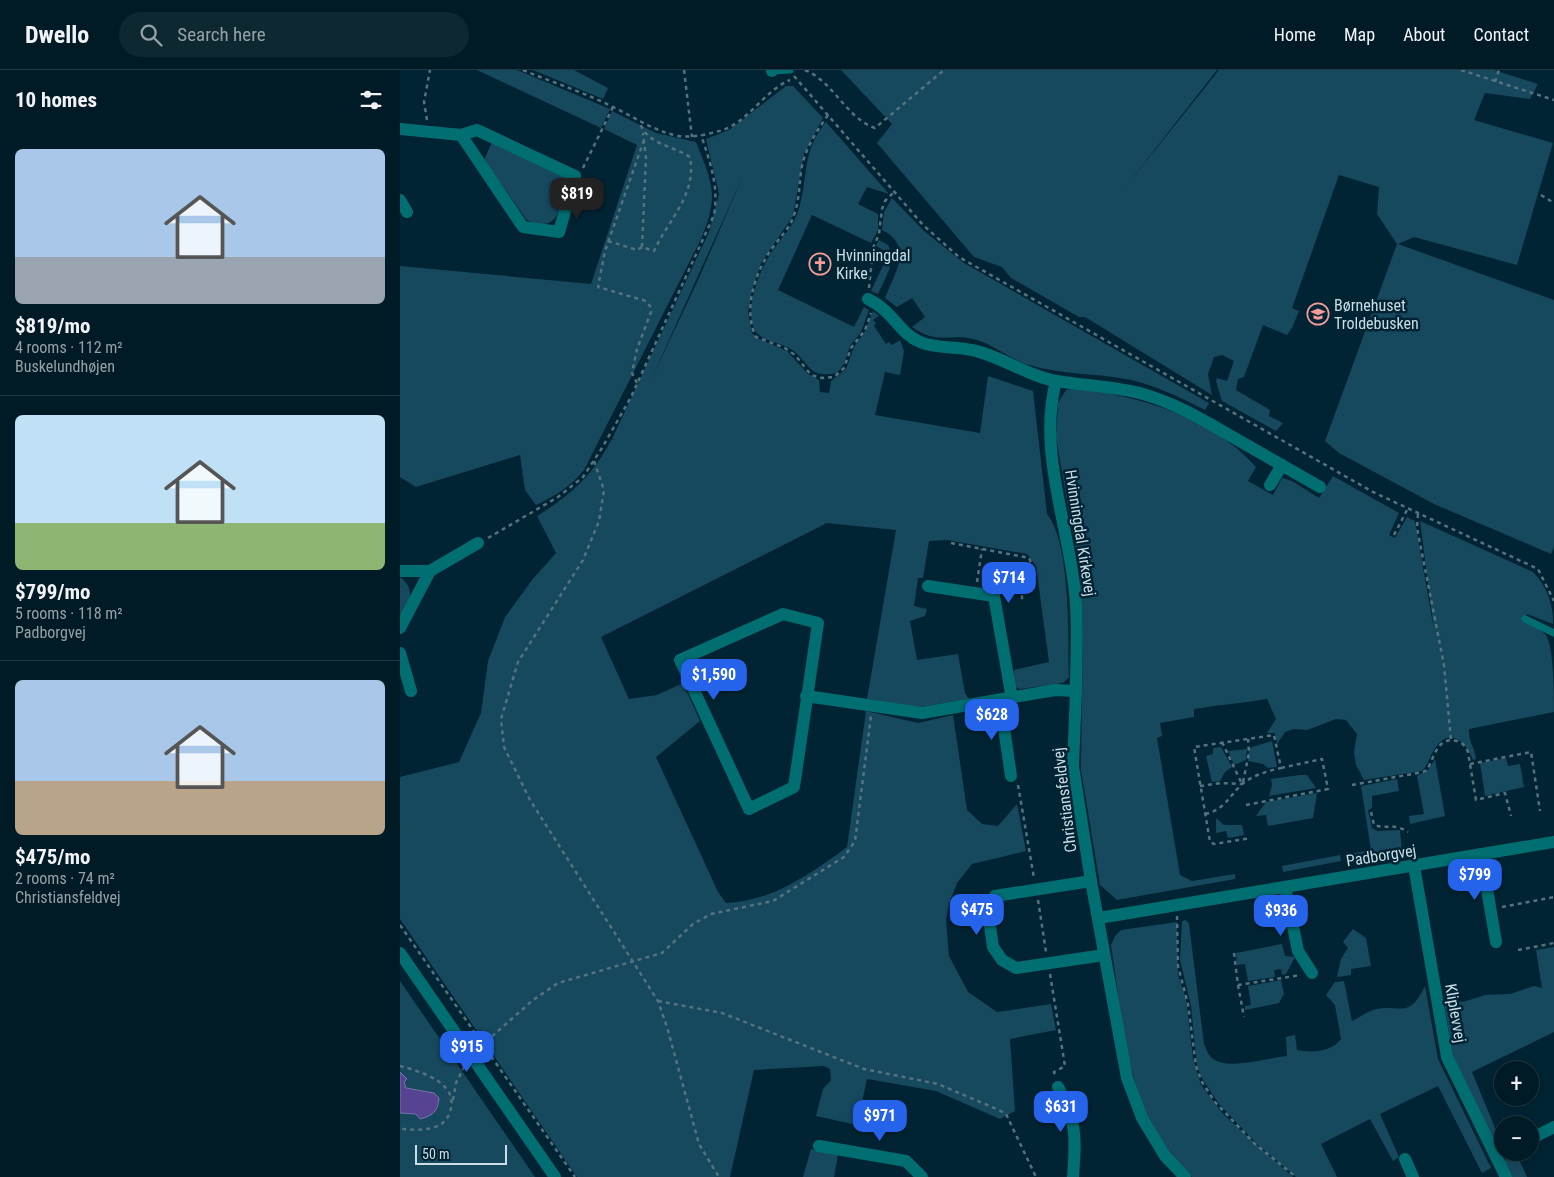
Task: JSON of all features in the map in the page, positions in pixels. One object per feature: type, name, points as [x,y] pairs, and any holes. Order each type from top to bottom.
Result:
[{"type":"street","points":[[400,129],[461,135],[476,130],[575,176],[559,232],[523,227],[461,135]]},
{"type":"street","points":[[400,200],[407,212]]},
{"type":"street","points":[[872,301],[893,317],[907,336],[921,343],[984,353],[1010,366],[1056,381],[1118,388],[1153,398],[1180,408],[1320,487]]},
{"type":"street","name":"Hvinningdal Kirkevej","points":[[1056,381],[1051,401],[1050,438],[1073,578],[1077,623],[1076,691]]},
{"type":"street","points":[[1270,485],[1282,465]]},
{"type":"street","points":[[400,628],[430,572],[478,543]]},
{"type":"street","points":[[400,571],[430,572]]},
{"type":"street","points":[[928,586],[994,596],[1006,700],[1011,776]]},
{"type":"street","points":[[783,614],[818,623],[806,696],[794,788],[749,808],[680,660],[783,614]]},
{"type":"street","points":[[400,653],[411,691]]},
{"type":"street","points":[[806,696],[922,713],[1006,700],[1055,690],[1076,691]]},
{"type":"street","name":"Christiansfeldvej","points":[[1076,691],[1073,766],[1091,881],[1127,1078],[1142,1118],[1166,1156],[1185,1177]]},
{"type":"street","name":"Padborgvej","points":[[1099,918],[1554,842]]},
{"type":"street","points":[[1481,854],[1496,942]]},
{"type":"street","name":"Kliplevvej","points":[[1414,866],[1447,1057],[1494,1145]]},
{"type":"street","points":[[1091,881],[996,896],[989,919],[990,932],[994,947],[1002,960],[1016,968],[1104,955]]},
{"type":"street","points":[[1286,887],[1298,951],[1312,973]]},
{"type":"street","points":[[400,953],[555,1177]]},
{"type":"street","points":[[1058,1087],[1072,1115],[1076,1136],[1073,1177]]},
{"type":"street","points":[[1539,1134],[1554,1127]]},
{"type":"street","points":[[819,1146],[906,1161],[922,1177]]},
{"type":"street","points":[[1405,1159],[1413,1177]]},
{"type":"street","name":"Kliplevvej","points":[[1499,1161],[1500,1175]]},
{"type":"lane","points":[[772,70],[789,71]]},
{"type":"lane","points":[[1525,619],[1554,632]]},
{"type":"path","points":[[428,132],[424,102],[430,70]]},
{"type":"path","points":[[523,70],[613,107],[639,121],[678,136],[692,137],[724,129],[751,112],[778,87],[796,78]]},
{"type":"path","points":[[684,70],[692,137]]},
{"type":"path","points":[[805,70],[818,75],[863,124],[875,128],[944,70]]},
{"type":"path","points":[[1461,70],[1554,100]]},
{"type":"path","points":[[1495,82],[1499,70]]},
{"type":"path","points":[[789,71],[923,225],[959,257],[1407,510],[1538,570],[1554,601]]},
{"type":"path","points":[[575,176],[582,170],[613,107]]},
{"type":"path","points":[[828,115],[806,152],[794,217],[788,229],[763,262],[755,285],[750,311],[751,327],[756,337],[785,348],[795,355],[811,375],[822,378],[834,378],[844,368],[851,348],[865,330],[872,301],[873,248],[879,234],[882,209],[886,200],[894,192]]},
{"type":"path","points":[[639,121],[643,133],[646,158],[642,247]]},
{"type":"path","points":[[642,247],[654,252],[663,231],[682,206],[691,184],[690,157],[643,133]]},
{"type":"path","points":[[478,543],[558,497],[582,477],[594,461],[637,384],[714,215],[717,200],[715,178],[701,135]]},
{"type":"path","points":[[637,384],[632,373],[637,349],[651,312],[650,306],[646,301],[598,287],[608,242],[644,140]]},
{"type":"path","points":[[1541,194],[1554,203]]},
{"type":"path","points":[[608,242],[637,250],[642,247]]},
{"type":"path","points":[[594,461],[604,490],[599,521],[583,560],[518,662],[501,719],[504,747],[530,800],[658,1001],[698,1144],[719,1177]]},
{"type":"path","points":[[1394,535],[1407,510]]},
{"type":"path","points":[[1418,514],[1417,528],[1444,665],[1451,740]]},
{"type":"path","points":[[951,544],[1029,558],[1033,568],[1022,590],[1022,603]]},
{"type":"path","points":[[976,594],[982,549]]},
{"type":"path","points":[[400,1129],[425,1131],[440,1126],[449,1115],[456,1082],[463,1067],[472,1056],[533,1000],[558,983],[662,952],[677,942],[693,924],[710,914],[773,901],[844,857],[855,841],[872,706]]},
{"type":"path","points":[[1251,838],[1214,844],[1210,842],[1194,747],[1274,735],[1280,768]]},
{"type":"path","points":[[1242,784],[1249,753],[1248,739]]},
{"type":"path","points":[[1352,785],[1427,770],[1438,746],[1451,740],[1459,742],[1466,747],[1476,800],[1505,794],[1511,816]]},
{"type":"path","points":[[1222,742],[1242,784]]},
{"type":"path","points":[[1470,764],[1531,752],[1540,811]]},
{"type":"path","points":[[1205,814],[1218,811],[1242,784],[1266,771],[1322,759],[1328,789],[1246,805]]},
{"type":"path","points":[[1011,776],[1018,784],[1065,1066],[1054,1072],[1058,1087]]},
{"type":"path","points":[[1200,786],[1221,783],[1242,784]]},
{"type":"path","points":[[1371,812],[1374,825],[1380,827],[1398,825],[1408,832]]},
{"type":"path","points":[[1491,909],[1554,897]]},
{"type":"path","points":[[1176,905],[1178,966],[1188,1004],[1196,1066],[1202,1082],[1215,1102],[1255,1144],[1296,1177]]},
{"type":"path","points":[[400,925],[574,1177]]},
{"type":"path","points":[[1518,950],[1554,943]]},
{"type":"path","points":[[1234,953],[1244,1017]]},
{"type":"path","points":[[1238,985],[1312,973]]},
{"type":"path","points":[[658,1001],[722,1013],[864,1069],[938,1084],[999,1110],[1006,1114],[1036,1177]]},
{"type":"path","points":[[400,1066],[433,1079],[447,1089],[452,1100]]},
{"type":"shaded area","points":[[477,70],[517,70],[610,109],[601,128]]},
{"type":"shaded area","points":[[533,70],[574,70],[608,88],[603,99]]},
{"type":"shaded area","points":[[841,70],[1217,70],[1127,185],[1219,70],[1494,70],[1538,84],[1530,99],[1485,93],[1474,120],[1553,143],[1517,265],[1414,237],[1398,244],[1554,300],[1554,547],[1551,554],[1434,504],[1339,453],[1325,441],[1397,244],[1377,214],[1379,187],[1339,175],[1292,308],[1299,311],[1292,328],[1287,335],[1263,325],[1244,377],[1238,379],[1236,390],[1270,410],[1269,416],[1283,423],[1276,431],[1222,401],[1216,381],[1217,378],[1227,381],[1234,361],[1222,355],[1214,357],[1208,374],[1212,395],[1085,317],[1079,317],[1011,278],[1002,267],[974,257],[877,143],[892,124]]},
{"type":"shaded area","points":[[786,86],[793,86],[823,118],[804,154],[793,216],[761,263],[752,290],[748,312],[752,333],[757,338],[787,351],[808,374],[819,380],[820,392],[829,393],[831,381],[846,369],[854,347],[864,333],[873,311],[879,316],[873,320],[876,323],[874,326],[886,344],[889,342],[892,345],[900,340],[904,351],[900,375],[885,372],[875,415],[980,433],[988,376],[1033,391],[1047,514],[1055,528],[1064,568],[1067,592],[1069,677],[1063,683],[1020,689],[1013,686],[1014,670],[1049,662],[1036,566],[1027,554],[947,540],[929,541],[923,578],[918,578],[914,606],[927,609],[925,616],[910,621],[917,660],[958,654],[965,693],[969,699],[920,707],[867,699],[896,530],[827,523],[601,637],[629,699],[657,695],[683,683],[700,721],[656,757],[718,892],[726,903],[743,901],[775,892],[820,867],[847,847],[866,711],[918,723],[953,715],[967,810],[982,824],[998,826],[1017,804],[1026,851],[972,864],[957,883],[949,904],[946,920],[949,956],[968,992],[997,1012],[1051,1004],[1056,1030],[1010,1039],[1015,1111],[1000,1119],[936,1091],[867,1079],[857,1125],[816,1116],[823,1089],[831,1080],[830,1069],[824,1066],[754,1070],[730,1177],[577,1177],[400,919],[400,777],[459,762],[481,713],[488,661],[505,617],[532,580],[556,553],[537,516],[580,483],[597,463],[611,440],[615,439],[612,439],[709,232],[719,194],[706,139],[729,130]],"holes":[[[743,176],[699,278],[651,380]]]},
{"type":"shaded area","points":[[612,111],[656,133],[696,142],[710,180],[712,200],[707,224],[701,239],[584,470],[562,490],[536,505],[525,490],[520,455],[416,487],[400,477],[400,266],[591,284],[637,145],[604,129]]},
{"type":"shaded area","points":[[826,122],[889,194],[867,187],[858,204],[878,214],[878,230],[871,243],[812,215],[778,290],[854,327],[864,307],[869,310],[861,332],[850,346],[844,364],[837,373],[821,374],[812,370],[794,351],[760,336],[753,326],[751,307],[759,276],[768,258],[797,214],[809,154],[818,133]]},
{"type":"shaded area","points":[[492,142],[564,177],[567,183],[559,210],[552,221],[541,224],[526,219],[484,160]]},
{"type":"shaded area","points":[[892,198],[924,231],[964,263],[1209,403],[1205,410],[1169,393],[1131,380],[1041,368],[1022,362],[977,340],[960,337],[930,336],[912,327],[925,317],[912,298],[897,307],[885,298],[897,269],[900,252],[892,236],[882,230],[884,212]]},
{"type":"shaded area","points":[[879,240],[888,245],[891,263],[878,294],[871,291],[889,253],[876,246]]},
{"type":"shaded area","points":[[1074,388],[1148,403],[1196,422],[1238,449],[1256,467],[1248,481],[1273,495],[1282,478],[1292,481],[1319,498],[1333,476],[1399,513],[1389,535],[1395,538],[1407,517],[1415,521],[1434,630],[1420,521],[1533,572],[1542,583],[1548,596],[1553,624],[1527,614],[1524,622],[1537,628],[1547,637],[1553,673],[1554,712],[1469,729],[1476,759],[1473,760],[1463,743],[1453,738],[1447,738],[1436,747],[1422,771],[1364,780],[1356,765],[1354,752],[1357,734],[1346,720],[1336,719],[1307,730],[1294,729],[1285,732],[1277,744],[1275,733],[1267,733],[1276,719],[1267,699],[1194,709],[1194,717],[1160,723],[1162,736],[1157,738],[1180,875],[1192,881],[1235,874],[1235,879],[1117,900],[1100,885],[1081,770],[1083,624],[1079,570],[1056,437],[1058,403],[1066,390]]},
{"type":"shaded area","points":[[400,577],[408,586],[410,596],[407,605],[400,614]]},
{"type":"shaded area","points":[[1272,741],[1277,767],[1268,768],[1263,764],[1248,761],[1249,748]]},
{"type":"shaded area","points":[[1221,747],[1232,767],[1225,772],[1220,781],[1212,782],[1206,756],[1213,754],[1213,748]]},
{"type":"shaded area","points":[[1247,749],[1246,760],[1234,765],[1228,751]]},
{"type":"shaded area","points":[[1506,758],[1508,766],[1520,764],[1524,787],[1485,796],[1480,763]]},
{"type":"shaded area","points":[[1435,759],[1445,816],[1410,824],[1409,816],[1424,814],[1417,776],[1429,769]]},
{"type":"shaded area","points":[[1307,775],[1316,788],[1269,796],[1272,785],[1271,779]]},
{"type":"shaded area","points":[[1397,779],[1399,791],[1372,796],[1372,808],[1368,810],[1372,828],[1377,831],[1400,830],[1402,851],[1345,861],[1344,855],[1371,850],[1361,786]]},
{"type":"shaded area","points":[[1317,793],[1313,818],[1268,826],[1266,815],[1256,816],[1266,802]]},
{"type":"shaded area","points":[[1216,818],[1224,825],[1242,825],[1244,835],[1228,838],[1226,831],[1216,833]]},
{"type":"shaded area","points":[[1340,855],[1341,861],[1283,872],[1282,866]]},
{"type":"shaded area","points":[[1186,920],[1189,924],[1204,1044],[1211,1057],[1219,1062],[1237,1064],[1287,1056],[1286,1037],[1295,1035],[1297,1050],[1320,1050],[1332,1047],[1341,1039],[1335,1005],[1326,995],[1335,982],[1344,981],[1352,1021],[1373,1010],[1408,1007],[1419,997],[1425,986],[1438,1059],[1491,1168],[1482,1173],[1438,1086],[1380,1114],[1399,1157],[1393,1161],[1370,1119],[1321,1144],[1337,1177],[1296,1177],[1257,1144],[1219,1104],[1203,1080],[1197,1066],[1191,1006],[1180,960],[1182,921]]},
{"type":"shaded area","points":[[1177,922],[1178,975],[1186,999],[1193,1058],[1201,1085],[1224,1115],[1293,1177],[1192,1177],[1168,1150],[1149,1120],[1128,1056],[1111,945],[1115,936],[1121,930]]},
{"type":"shaded area","points":[[1353,929],[1366,938],[1371,966],[1351,969],[1351,975],[1337,977],[1341,959],[1348,948],[1343,942]]},
{"type":"shaded area","points":[[1282,944],[1285,956],[1295,957],[1286,974],[1282,975],[1281,969],[1274,970],[1275,977],[1248,981],[1245,964],[1237,965],[1236,953]]},
{"type":"shaded area","points":[[1554,947],[1554,1032],[1472,1072],[1494,1126],[1494,1143],[1453,1058],[1444,1001],[1463,1002],[1485,995],[1510,994],[1534,986],[1542,988],[1536,950]]},
{"type":"shaded area","points":[[1281,980],[1284,994],[1279,1003],[1245,1010],[1245,1006],[1251,1005],[1248,986]]},
{"type":"shaded area","points":[[400,981],[535,1177],[400,1177]]},
{"type":"shaded area","points":[[400,1072],[407,1079],[404,1082],[406,1088],[434,1093],[439,1098],[436,1110],[431,1115],[420,1119],[416,1114],[400,1113]]},
{"type":"shaded area","points":[[811,1149],[838,1155],[834,1177],[803,1177]]},
{"type":"shaded area","points":[[1520,1161],[1527,1177],[1511,1177],[1504,1162]]},
{"type":"place","name":"Hvinningdal Kirke","points":[[820,264]]},
{"type":"place","name":"Børnehuset Troldebusken","points":[[1318,314]]}]
